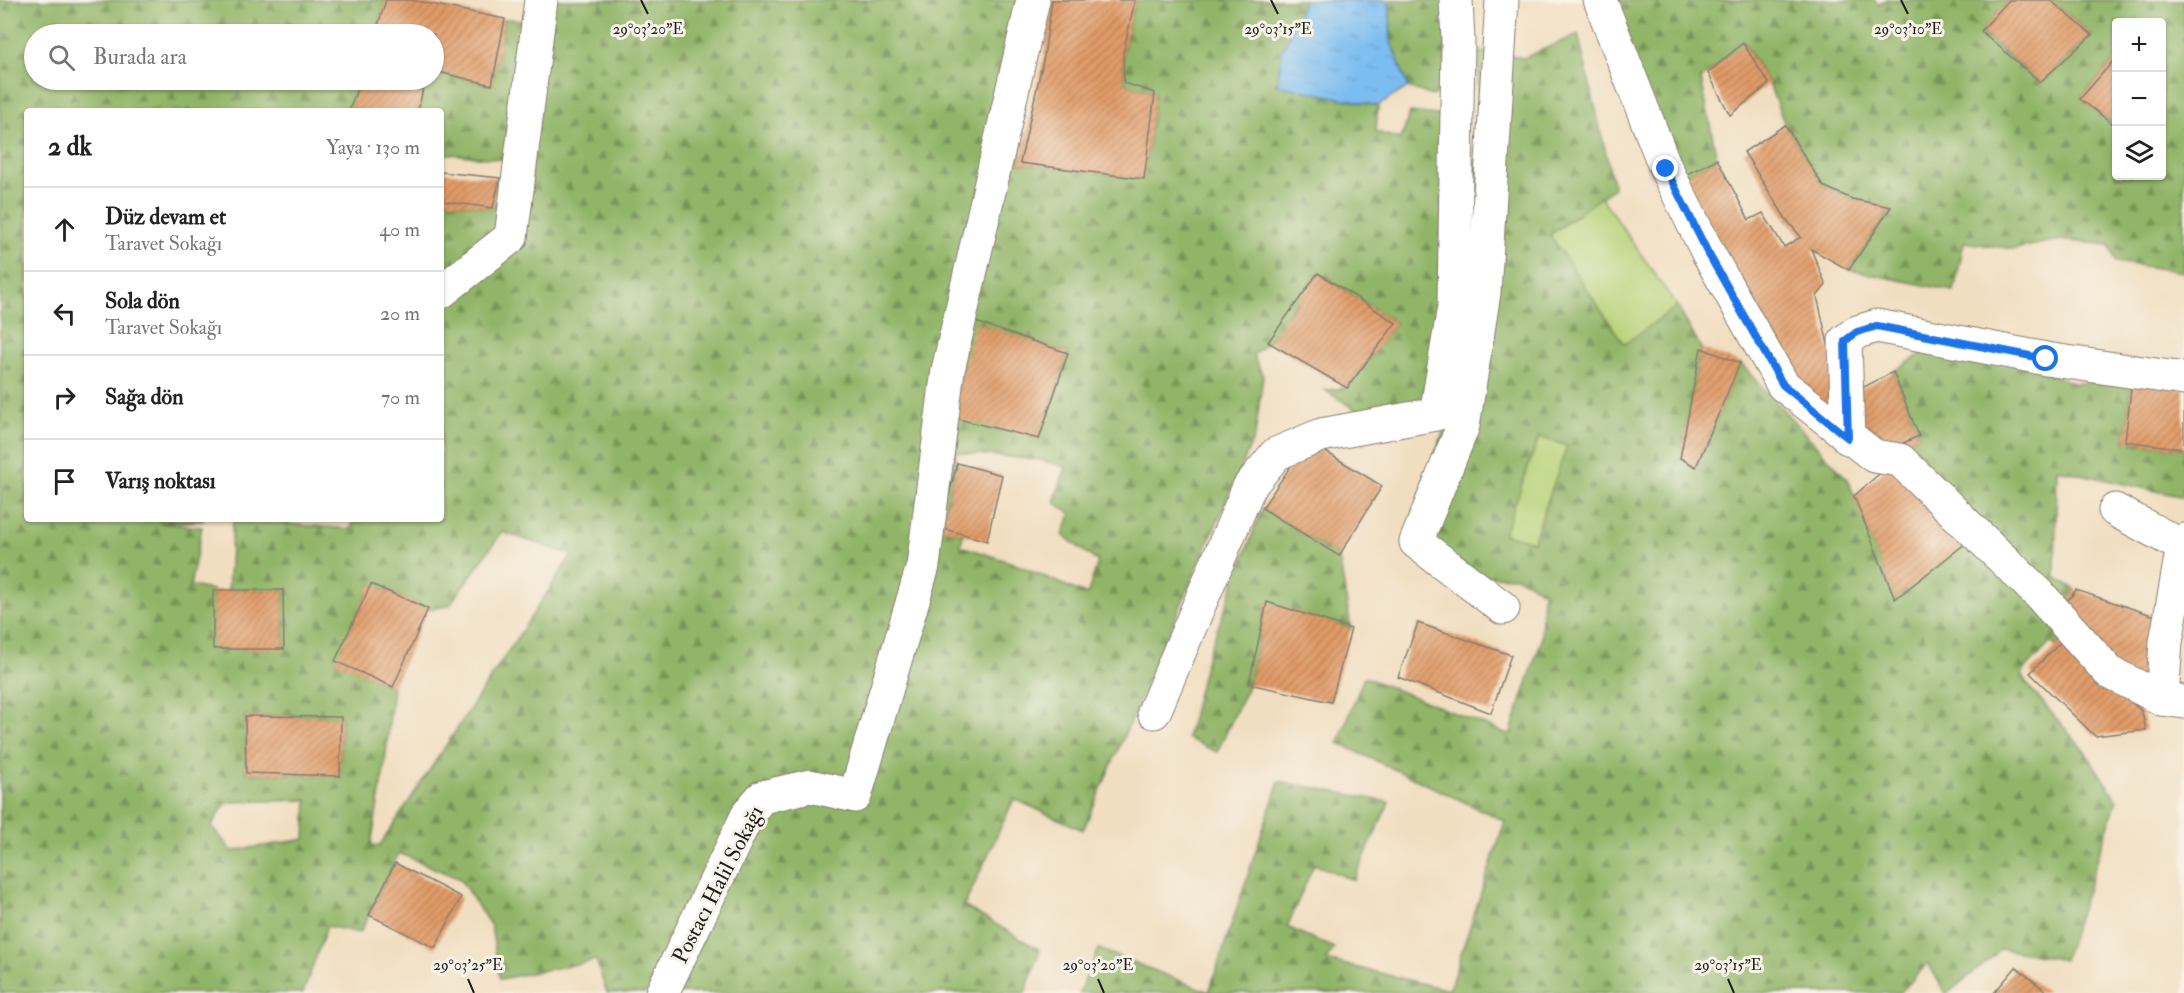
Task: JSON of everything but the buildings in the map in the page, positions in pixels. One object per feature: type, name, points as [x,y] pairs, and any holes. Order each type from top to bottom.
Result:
[{"type":"street","points":[[444,290],[512,237],[541,0]]},
{"type":"street","name":"Postacı Halil Sokağı","points":[[662,993],[749,812],[762,797],[810,786],[855,796],[923,566],[948,370],[1033,0]]},
{"type":"street","points":[[1154,712],[1249,487],[1276,453],[1321,435],[1436,414],[1454,307],[1458,41],[1456,0]]},
{"type":"street","points":[[1502,0],[1484,293],[1465,415],[1463,426],[1416,542],[1503,608]]},
{"type":"street","points":[[1600,0],[1666,169],[1708,253],[1783,385],[1848,438],[1874,456],[1900,460],[2039,594],[2109,672],[2173,701]]},
{"type":"street","points":[[1848,438],[1845,341],[1857,332],[1877,326],[2046,359],[2184,379]]},
{"type":"street","points":[[2115,510],[2183,544],[2166,642],[2173,701]]},
{"type":"green space","points":[[0,0],[386,0],[378,24],[24,24],[24,90],[356,90],[350,108],[24,108],[24,522],[181,522],[159,523],[202,527],[190,586],[213,590],[214,649],[284,648],[283,590],[228,590],[233,522],[351,529],[353,522],[444,522],[444,201],[493,208],[518,161],[444,153],[444,108],[419,108],[423,90],[444,90],[444,73],[492,85],[505,19],[550,21],[552,0],[1018,0],[1020,163],[1144,179],[1155,93],[1124,83],[1123,53],[1135,0],[1304,0],[1282,51],[1277,85],[1378,106],[1376,132],[1401,139],[1410,112],[1446,116],[1437,351],[1421,398],[1373,416],[1356,410],[1325,390],[1347,388],[1396,323],[1318,273],[1268,342],[1253,355],[1263,376],[1255,435],[1083,830],[1014,799],[964,906],[1040,950],[1025,993],[607,993],[596,960],[500,979],[491,926],[460,879],[399,853],[360,933],[327,926],[303,993],[0,993]],"holes":[[[976,323],[1068,353],[1039,439]],[[955,452],[1040,460],[1066,467],[1054,502],[1071,514],[1063,535],[1098,562],[1087,595],[1013,563],[961,546],[963,534],[941,528],[957,463]],[[502,532],[572,555],[380,845],[371,845],[385,763],[393,687],[336,661],[371,584],[428,609],[449,606]],[[245,716],[341,717],[340,776],[246,773]],[[307,800],[305,839],[232,851],[211,826],[227,802]]]},
{"type":"green space","points":[[1388,0],[1448,0],[1444,90],[1432,96],[1408,87],[1391,42]]},
{"type":"green space","points":[[1610,0],[1875,0],[1878,5],[1886,0],[2009,0],[1981,32],[2040,82],[2092,35],[2050,0],[2184,0],[2184,272],[2116,262],[2109,245],[2060,240],[2014,249],[1964,242],[1954,291],[1849,270],[1891,208],[1852,199],[1823,186],[1785,125],[1769,84],[1744,43],[1701,79],[1717,159],[1673,181]]},
{"type":"green space","points":[[1578,34],[1614,188],[1550,234],[1624,344],[1677,306],[1701,348],[1680,459],[1696,467],[1740,363],[1848,480],[1895,598],[1892,448],[1919,436],[1893,372],[1934,346],[2026,366],[2074,383],[2132,381],[2125,441],[2184,449],[2184,497],[2057,469],[2055,577],[2076,590],[2057,615],[2065,638],[2056,647],[2051,642],[2021,674],[2086,753],[2117,800],[2064,960],[2002,949],[1948,993],[1945,993],[1928,963],[1900,993],[1079,993],[1099,949],[1209,992],[1279,781],[1389,802],[1354,880],[1314,864],[1287,927],[1334,948],[1326,960],[1449,990],[1505,821],[1338,743],[1364,677],[1510,735],[1541,641],[1543,591],[1517,577],[1483,576],[1408,530],[1457,394],[1474,234],[1479,51],[1524,58]],"holes":[[[1539,437],[1567,446],[1533,542],[1505,534]]]},
{"type":"green space","points":[[1601,197],[1677,306],[1624,344],[1550,235]]},
{"type":"green space","points":[[1539,437],[1567,446],[1533,542],[1504,534]]},
{"type":"green space","points":[[1262,508],[1339,556],[1351,629],[1267,603],[1249,684],[1217,752],[1187,738],[1206,660]]},
{"type":"water","points":[[1304,0],[1388,0],[1391,42],[1408,87],[1378,106],[1277,85],[1282,51]]},
{"type":"route","points":[[1666,169],[1708,253],[1783,385],[1848,438],[1845,341],[1857,332],[1877,326],[2046,359]]}]
